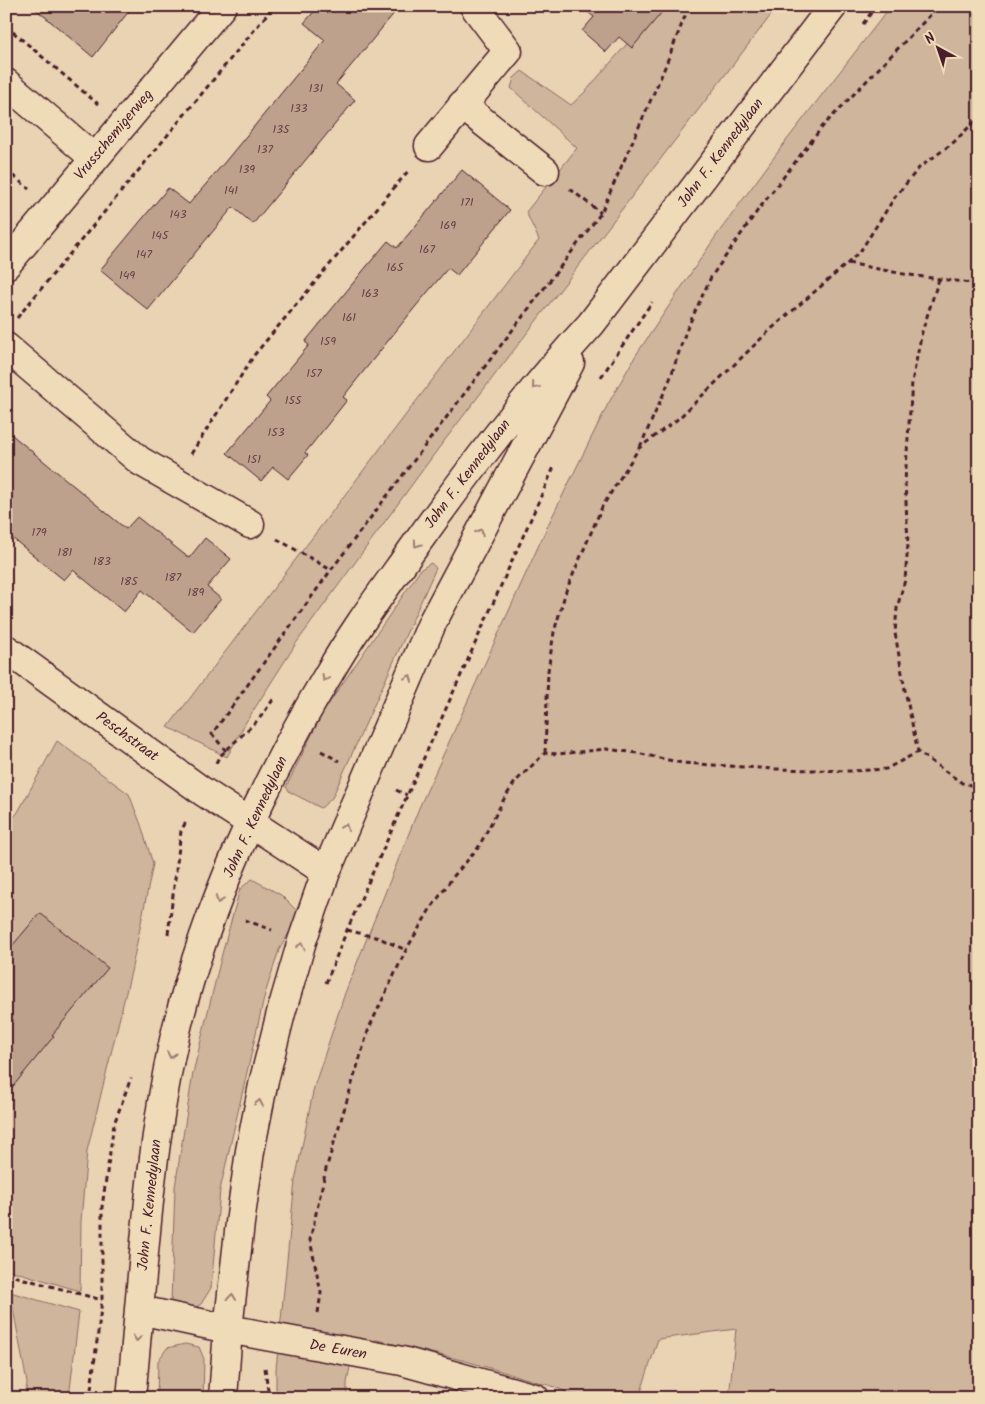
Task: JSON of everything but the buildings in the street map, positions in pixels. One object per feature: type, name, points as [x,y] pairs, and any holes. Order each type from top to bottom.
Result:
[{"type":"street","name":"Vrusschemigerweg","points":[[6,265],[222,6]]},
{"type":"street","points":[[429,146],[508,51],[474,6]]},
{"type":"street","name":"John F. Kennedylaan","points":[[131,1398],[154,1150],[162,1099],[175,1038],[190,980],[215,909],[250,823],[293,736],[328,674],[366,615],[466,474],[543,377],[591,324],[833,6]]},
{"type":"street","points":[[6,82],[94,158]]},
{"type":"street","points":[[462,105],[546,171]]},
{"type":"street","name":"John F. Kennedylaan","points":[[224,1398],[228,1330],[250,1150],[264,1080],[302,941],[326,872],[433,621],[591,324]]},
{"type":"street","points":[[9,336],[140,461],[250,524]]},
{"type":"street","name":"Peschstraat","points":[[6,649],[202,791],[326,872]]},
{"type":"street","name":"De Euren","points":[[140,1310],[228,1330],[402,1361],[535,1398]]},
{"type":"path","points":[[9,336],[274,6]]},
{"type":"path","points":[[226,751],[212,734],[331,570],[601,213],[663,72],[689,6]]},
{"type":"path","points":[[858,30],[876,6]]},
{"type":"path","points":[[308,1345],[316,1320],[321,1293],[310,1240],[326,1169],[369,1028],[406,950],[429,911],[453,877],[478,848],[515,782],[545,753],[548,671],[554,632],[566,590],[602,507],[639,448],[670,379],[686,331],[711,276],[758,210],[823,126],[940,6]]},
{"type":"path","points":[[6,26],[123,125]]},
{"type":"path","points":[[639,448],[679,418],[776,325],[848,263],[861,250],[896,197],[919,168],[954,142],[979,117]]},
{"type":"path","points":[[174,480],[255,354],[429,146]]},
{"type":"path","points":[[546,171],[601,213]]},
{"type":"path","points":[[848,263],[909,275],[979,284]]},
{"type":"path","points":[[940,279],[922,332],[911,389],[905,481],[908,544],[905,580],[897,608],[895,633],[904,690],[918,752],[962,783],[979,787]]},
{"type":"path","points":[[596,385],[655,297]]},
{"type":"path","points":[[325,986],[346,930],[558,460]]},
{"type":"path","points":[[250,524],[331,570]]},
{"type":"path","points":[[259,719],[407,795]]},
{"type":"path","points":[[545,753],[559,754],[606,749],[637,753],[682,763],[776,769],[850,771],[886,769],[918,752]]},
{"type":"path","points":[[215,909],[338,953]]},
{"type":"path","points":[[346,930],[379,938],[406,950]]},
{"type":"path","points":[[6,1274],[102,1300]]},
{"type":"shaded area","points":[[660,6],[778,6],[438,449],[297,642],[246,722],[227,757],[168,727],[539,240],[526,212],[577,148],[511,88],[514,78],[522,71],[571,105],[585,92]]},
{"type":"shaded area","points":[[891,6],[979,6],[979,1398],[729,1398],[736,1329],[658,1339],[639,1398],[580,1398],[555,1387],[466,1361],[377,1340],[354,1344],[347,1383],[347,1398],[276,1398],[276,1369],[295,1181],[314,1087],[345,993],[419,808],[548,525],[608,404],[636,355],[716,236],[786,141]]},
{"type":"shaded area","points":[[431,563],[436,568],[332,798],[321,808],[290,792],[286,787],[323,712],[421,569]]},
{"type":"shaded area","points":[[57,741],[129,794],[153,864],[131,972],[87,1151],[81,1221],[80,1291],[6,1269],[6,826],[18,812]]},
{"type":"shaded area","points":[[252,879],[281,895],[300,914],[279,950],[265,994],[220,1190],[211,1288],[201,1304],[191,1310],[177,1308],[171,1302],[175,1187],[193,1073],[240,889]]},
{"type":"shaded area","points":[[10,1292],[79,1312],[69,1398],[25,1398],[27,1383]]},
{"type":"shaded area","points":[[185,1344],[199,1347],[204,1359],[203,1398],[157,1398],[158,1361],[167,1348]]}]
